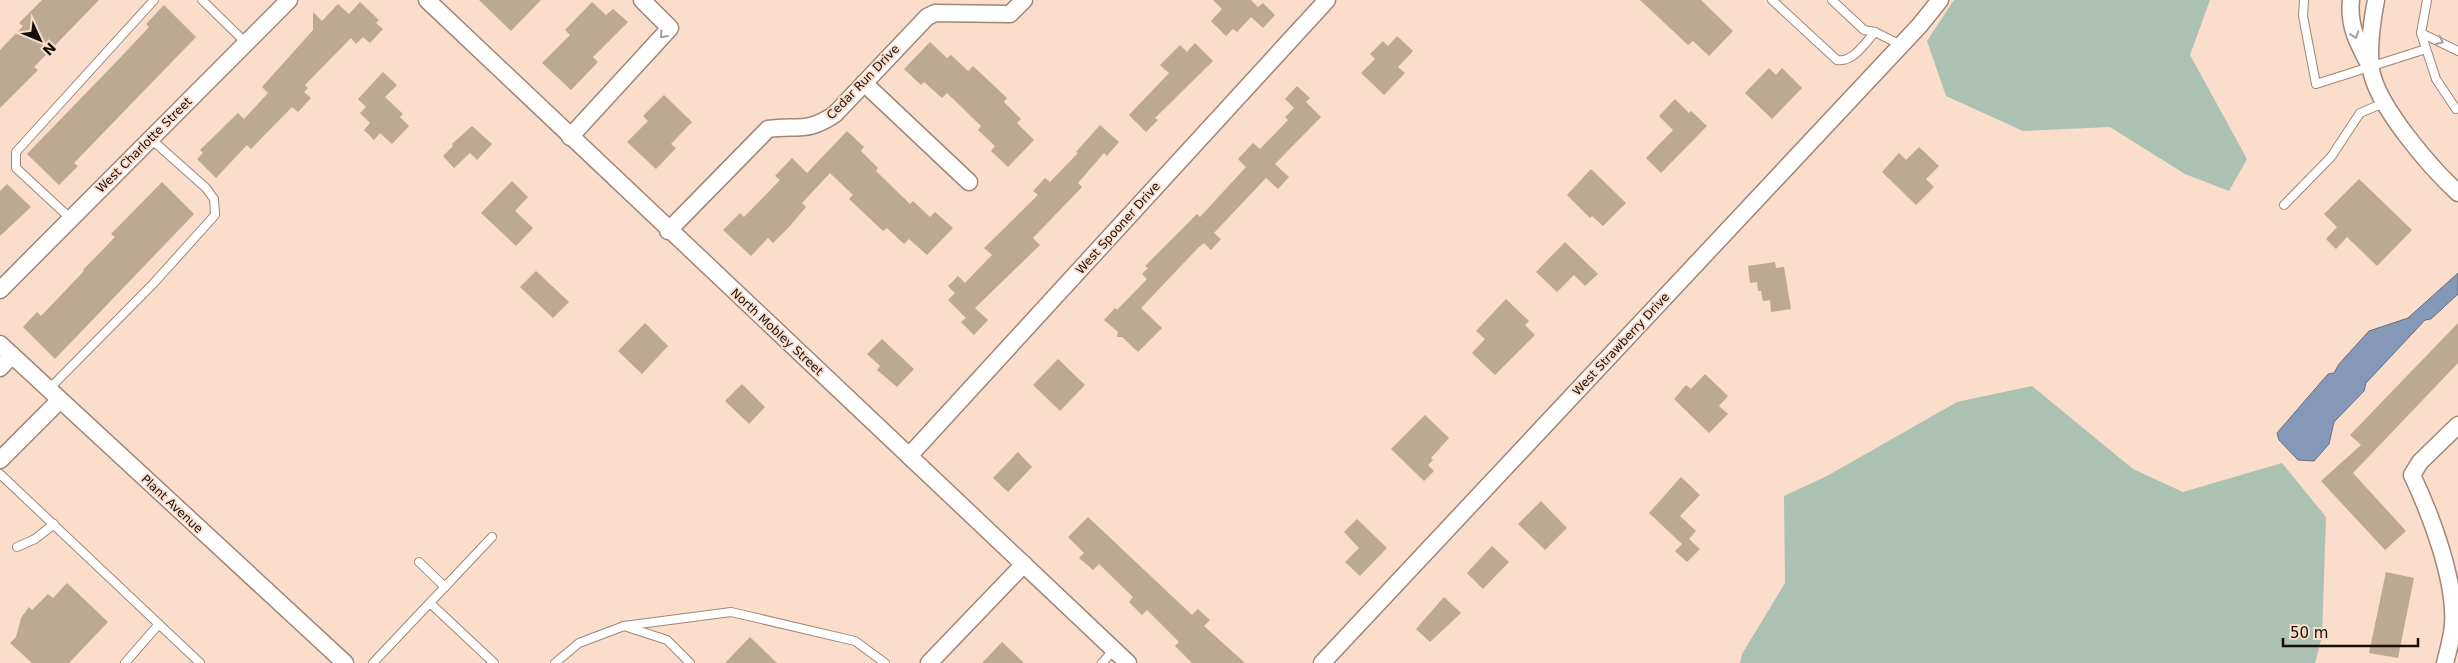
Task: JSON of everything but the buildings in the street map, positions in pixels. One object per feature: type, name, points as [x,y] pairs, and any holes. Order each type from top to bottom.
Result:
[{"type":"street","name":"West Charlotte Street","points":[[0,290],[289,0]]},
{"type":"street","points":[[570,137],[670,28],[642,0]]},
{"type":"street","name":"Cedar Run Drive","points":[[668,231],[768,129],[786,126],[802,129],[821,124],[835,114],[927,17],[935,13],[1010,14],[1024,0]]},
{"type":"street","name":"West Spooner Drive","points":[[909,456],[1326,0]]},
{"type":"street","name":"West Strawberry Drive","points":[[1322,663],[1920,25],[1940,0]]},
{"type":"street","points":[[2351,0],[2350,9],[2354,35],[2371,68],[2374,81],[2403,132],[2439,176],[2458,193]]},
{"type":"street","points":[[2371,68],[2376,0]]},
{"type":"street","name":"North Mobley Street","points":[[433,2],[668,231],[1128,663]]},
{"type":"street","points":[[864,83],[969,182]]},
{"type":"street","name":"Plant Avenue","points":[[0,344],[345,663]]},
{"type":"street","points":[[0,368],[12,355]]},
{"type":"street","points":[[0,460],[54,395]]},
{"type":"street","points":[[2445,663],[2453,625],[2450,585],[2426,502],[2412,475],[2420,462],[2458,425]]},
{"type":"street","points":[[929,663],[1024,564]]},
{"type":"lane","points":[[71,219],[16,168],[16,152],[154,0]]},
{"type":"lane","points":[[202,0],[246,43]]},
{"type":"lane","points":[[1772,0],[1837,60],[1845,61],[1851,58],[1875,32]]},
{"type":"lane","points":[[1832,0],[1864,30],[1875,32],[1901,45]]},
{"type":"lane","points":[[2304,0],[2303,16],[2316,84],[2426,49]]},
{"type":"lane","points":[[2427,0],[2421,33],[2436,79],[2456,109]]},
{"type":"lane","points":[[2421,33],[2458,51]]},
{"type":"lane","points":[[2284,205],[2331,157],[2360,113],[2386,102]]},
{"type":"lane","points":[[54,395],[215,215],[214,199],[206,188],[151,139]]},
{"type":"lane","points":[[0,474],[200,663]]},
{"type":"lane","points":[[17,547],[35,540],[54,524]]},
{"type":"lane","points":[[373,663],[492,537]]},
{"type":"lane","points":[[419,562],[445,587]]},
{"type":"lane","points":[[430,603],[494,663]]},
{"type":"lane","points":[[555,663],[579,643],[624,626],[731,612],[855,640],[885,663]]},
{"type":"lane","points":[[125,663],[159,624]]},
{"type":"lane","points":[[624,626],[667,640],[690,663]]},
{"type":"lane","points":[[1102,663],[1114,650]]},
{"type":"green space","points":[[1954,0],[2210,0],[2190,55],[2247,159],[2229,191],[2185,174],[2110,127],[2023,131],[1946,96],[1927,41]]},
{"type":"green space","points":[[2032,386],[2133,469],[2183,492],[2282,463],[2326,517],[2322,636],[2315,663],[1740,663],[1742,654],[1785,583],[1784,496],[1827,476],[1957,402]]},
{"type":"water","points":[[2458,273],[2458,294],[2431,319],[2425,320],[2366,383],[2364,391],[2334,422],[2329,444],[2314,461],[2298,460],[2279,440],[2277,433],[2328,374],[2334,373],[2339,364],[2369,331],[2408,318]]}]
